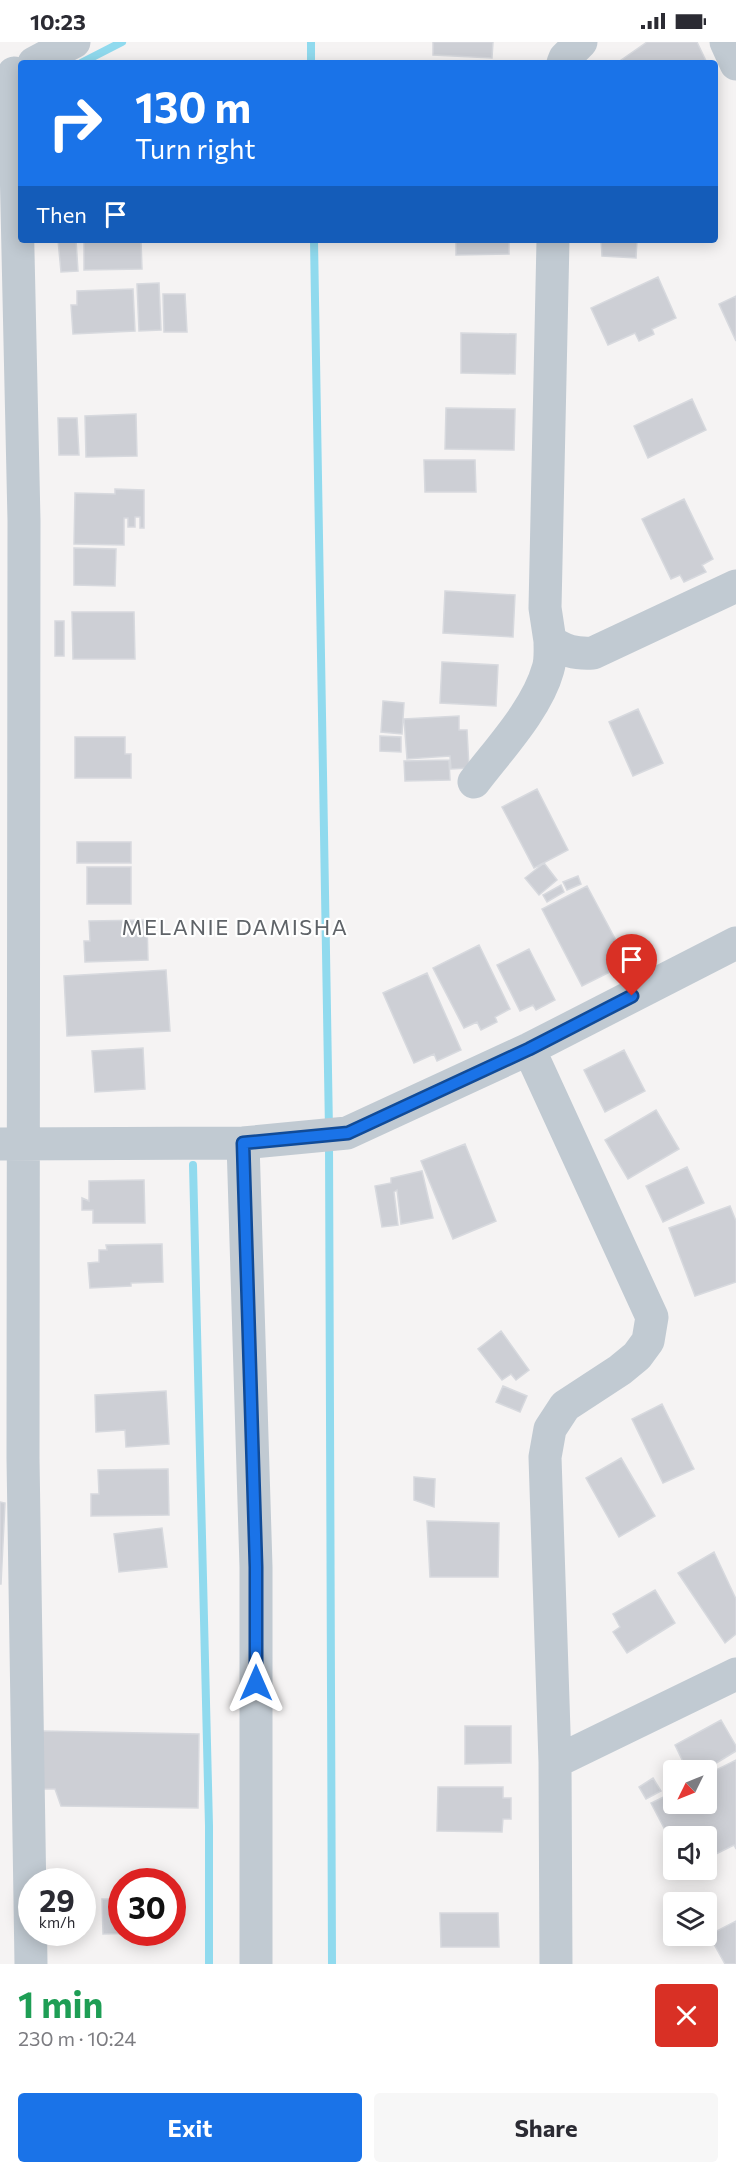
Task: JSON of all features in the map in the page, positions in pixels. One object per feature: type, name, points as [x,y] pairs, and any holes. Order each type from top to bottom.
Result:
[{"type":"street","points":[[564,60],[581,42]]},
{"type":"street","points":[[726,42],[736,64]]},
{"type":"street","points":[[25,243],[12,521],[13,1771],[31,1964]]},
{"type":"street","points":[[474,782],[527,712],[549,667],[550,641],[545,608],[553,243]]},
{"type":"street","points":[[550,641],[560,649],[577,654],[593,653],[736,586]]},
{"type":"street","points":[[12,1144],[243,1143],[348,1133],[529,1049],[736,944]]},
{"type":"street","points":[[529,1049],[652,1317],[648,1341],[637,1356],[620,1370],[565,1406],[550,1429],[545,1457],[555,1762],[556,1964]]},
{"type":"street","points":[[243,1143],[256,1567],[256,1964]]},
{"type":"street","points":[[555,1762],[736,1674]]},
{"type":"building","points":[[433,42],[493,42],[492,58],[433,55]]},
{"type":"building","points":[[647,42],[697,42],[706,60],[621,60]]},
{"type":"building","points":[[58,243],[76,243],[78,271],[61,272]]},
{"type":"building","points":[[84,243],[141,243],[142,269],[84,270]]},
{"type":"building","points":[[456,243],[509,243],[509,254],[456,255]]},
{"type":"building","points":[[601,243],[637,243],[636,258],[602,256]]},
{"type":"building","points":[[658,277],[676,318],[652,329],[654,334],[639,341],[635,333],[608,345],[591,308]]},
{"type":"building","points":[[159,283],[161,330],[139,331],[137,284]]},
{"type":"building","points":[[133,289],[135,331],[73,334],[71,305],[77,305],[77,291]]},
{"type":"building","points":[[163,294],[185,294],[187,332],[164,332]]},
{"type":"building","points":[[736,296],[736,341],[719,304]]},
{"type":"building","points":[[461,333],[516,334],[515,374],[461,373]]},
{"type":"building","points":[[692,399],[706,430],[648,458],[634,426]]},
{"type":"building","points":[[446,408],[515,409],[514,450],[445,449]]},
{"type":"building","points":[[136,414],[137,456],[86,457],[85,416]]},
{"type":"building","points":[[58,418],[77,418],[79,455],[59,455]]},
{"type":"building","points":[[424,460],[475,460],[476,492],[425,492]]},
{"type":"building","points":[[115,489],[144,490],[144,528],[140,528],[140,517],[135,517],[135,527],[128,527],[128,518],[124,518],[124,545],[74,544],[75,493],[115,494]]},
{"type":"building","points":[[684,499],[713,559],[702,565],[706,572],[684,582],[680,575],[671,579],[642,519]]},
{"type":"building","points":[[74,548],[116,549],[115,586],[74,585]]},
{"type":"building","points":[[445,591],[515,595],[513,637],[443,633]]},
{"type":"building","points":[[72,612],[134,612],[135,659],[73,659]]},
{"type":"building","points":[[55,621],[64,621],[64,656],[55,656]]},
{"type":"building","points":[[442,662],[498,665],[496,706],[440,703]]},
{"type":"building","points":[[383,701],[404,703],[402,734],[381,732]]},
{"type":"building","points":[[638,709],[663,763],[633,776],[609,722]]},
{"type":"building","points":[[459,716],[459,730],[467,730],[469,768],[451,769],[450,756],[407,759],[404,719]]},
{"type":"building","points":[[380,736],[401,737],[401,752],[380,751]]},
{"type":"building","points":[[75,737],[125,737],[125,754],[131,754],[131,778],[75,778]]},
{"type":"building","points":[[449,760],[450,780],[405,781],[404,761]]},
{"type":"building","points":[[537,789],[568,850],[534,868],[502,807]]},
{"type":"building","points":[[77,842],[131,842],[131,863],[77,863]]},
{"type":"building","points":[[544,863],[557,880],[539,895],[525,878]]},
{"type":"building","points":[[87,867],[131,867],[131,904],[87,904]]},
{"type":"building","points":[[578,876],[581,884],[567,890],[563,882]]},
{"type":"building","points":[[561,885],[564,892],[547,902],[543,895]]},
{"type":"building","points":[[587,886],[628,963],[582,986],[542,909]]},
{"type":"building","points":[[147,920],[148,960],[85,962],[84,941],[90,941],[89,921]]},
{"type":"building","points":[[479,945],[510,1009],[495,1017],[497,1022],[481,1030],[477,1022],[464,1028],[433,968]]},
{"type":"building","points":[[529,949],[555,1000],[536,1010],[533,1005],[520,1011],[497,965]]},
{"type":"building","points":[[166,970],[170,1031],[67,1036],[64,976]]},
{"type":"building","points":[[427,973],[461,1050],[437,1061],[434,1054],[414,1063],[383,993]]},
{"type":"building","points":[[143,1048],[145,1089],[95,1092],[92,1051]]},
{"type":"building","points":[[624,1050],[645,1091],[605,1112],[584,1070]]},
{"type":"building","points":[[656,1110],[679,1149],[628,1179],[605,1140]]},
{"type":"building","points":[[465,1144],[496,1221],[453,1239],[421,1161]]},
{"type":"building","points":[[687,1167],[704,1203],[663,1222],[646,1186]]},
{"type":"building","points":[[422,1171],[433,1218],[401,1224],[397,1190],[394,1192],[398,1225],[382,1227],[375,1186],[391,1183],[391,1178]]},
{"type":"building","points":[[144,1180],[145,1223],[93,1223],[93,1210],[82,1210],[82,1198],[89,1201],[89,1181]]},
{"type":"building","points":[[730,1206],[736,1221],[736,1282],[695,1296],[669,1228]]},
{"type":"building","points":[[162,1244],[163,1282],[90,1288],[88,1263],[99,1262],[99,1250],[107,1250],[106,1245]]},
{"type":"building","points":[[501,1331],[529,1370],[516,1380],[511,1374],[502,1380],[478,1349]]},
{"type":"building","points":[[503,1386],[527,1396],[520,1412],[496,1402]]},
{"type":"building","points":[[166,1391],[169,1444],[126,1447],[125,1430],[96,1432],[95,1395]]},
{"type":"building","points":[[662,1404],[694,1469],[663,1483],[632,1419]]},
{"type":"building","points":[[621,1458],[655,1516],[619,1537],[586,1478]]},
{"type":"building","points":[[168,1469],[169,1515],[91,1516],[91,1494],[99,1494],[98,1470]]},
{"type":"building","points":[[414,1477],[435,1479],[434,1507],[414,1500]]},
{"type":"building","points":[[0,1502],[5,1503],[1,1584],[0,1584]]},
{"type":"building","points":[[427,1521],[499,1523],[498,1577],[430,1577]]},
{"type":"building","points":[[162,1528],[167,1567],[119,1572],[114,1534]]},
{"type":"building","points":[[714,1552],[736,1599],[736,1634],[725,1643],[678,1573]]},
{"type":"building","points":[[655,1590],[675,1623],[627,1653],[613,1632],[620,1627],[613,1614]]},
{"type":"building","points":[[721,1720],[736,1746],[736,1751],[717,1763],[717,1760],[682,1760],[675,1745]]},
{"type":"building","points":[[465,1726],[511,1726],[511,1763],[465,1764]]},
{"type":"building","points":[[41,1731],[199,1734],[198,1808],[61,1806],[55,1789],[40,1789]]},
{"type":"building","points":[[736,1760],[736,1849],[734,1845],[717,1854],[717,1826],[663,1826],[651,1803],[663,1797],[663,1814],[717,1814],[717,1770]]},
{"type":"building","points":[[653,1778],[661,1791],[646,1799],[639,1787]]},
{"type":"building","points":[[438,1787],[503,1787],[503,1798],[511,1798],[511,1819],[503,1819],[502,1832],[437,1831]]},
{"type":"building","points":[[102,1899],[108,1899],[108,1934],[103,1934]]},
{"type":"building","points":[[440,1913],[498,1913],[499,1947],[441,1947]]},
{"type":"building","points":[[736,1921],[736,1964],[725,1964],[715,1946],[717,1946],[717,1931]]},
{"type":"waterway","points":[[87,60],[122,42]]},
{"type":"waterway","points":[[311,42],[311,60]]},
{"type":"waterway","points":[[314,243],[329,1130]]},
{"type":"waterway","points":[[329,1142],[332,1964]]},
{"type":"waterway","points":[[193,1165],[209,1826],[209,1964]]},
{"type":"district","name":"MELANIE DAMISHA","points":[[235,926]]},
{"type":"route","points":[[256,1683],[256,1567],[243,1143],[348,1133],[529,1049],[632,996]]}]
